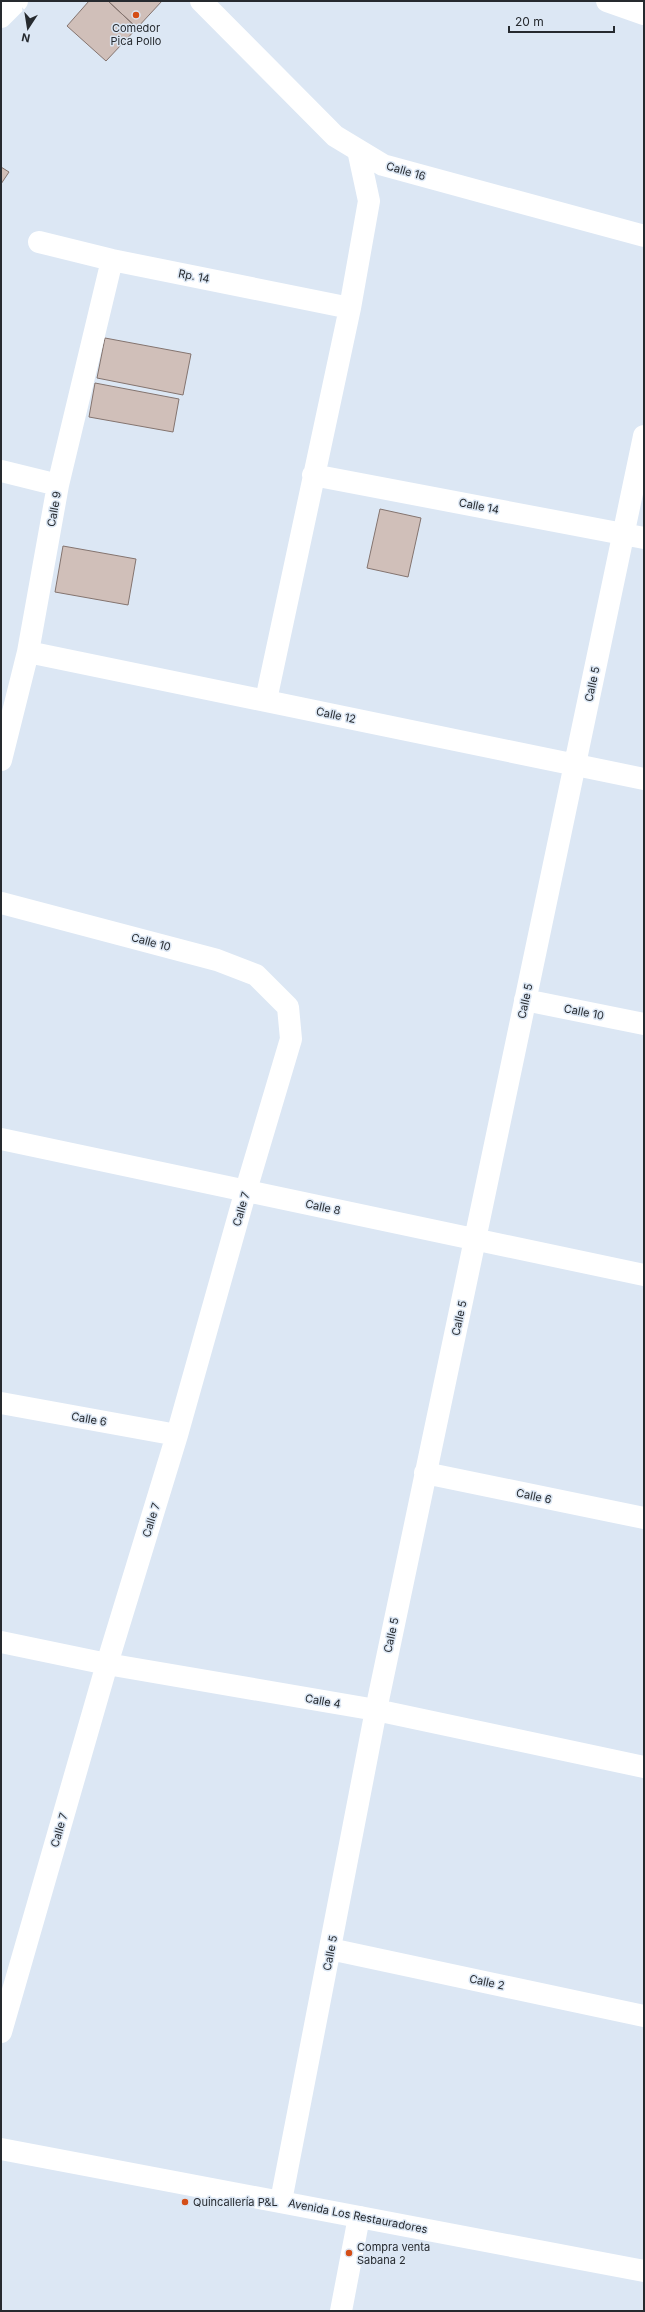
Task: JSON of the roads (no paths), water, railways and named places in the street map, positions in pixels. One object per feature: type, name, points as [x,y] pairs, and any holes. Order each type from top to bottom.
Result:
[{"type":"street","name":"Calle 16","points":[[201,1],[335,136],[383,165],[644,236]]},
{"type":"street","points":[[606,1],[644,14]]},
{"type":"street","points":[[266,700],[350,308],[369,201],[358,150]]},
{"type":"street","name":"Rp. 14","points":[[39,242],[112,260],[350,308]]},
{"type":"street","name":"Calle 9","points":[[1,760],[10,680],[28,652],[58,484],[112,260]]},
{"type":"street","name":"Calle 5","points":[[281,2201],[376,1710],[644,436]]},
{"type":"street","points":[[1,471],[58,484]]},
{"type":"street","name":"Calle 14","points":[[314,474],[644,538]]},
{"type":"street","name":"Calle 12","points":[[28,652],[644,779]]},
{"type":"street","name":"Calle 10","points":[[1,903],[217,960],[256,975],[288,1007]]},
{"type":"street","name":"Calle 10","points":[[525,1000],[644,1024]]},
{"type":"street","name":"Calle 7","points":[[1,2032],[107,1664],[178,1435],[246,1190],[291,1039],[288,1007]]},
{"type":"street","name":"Calle 8","points":[[1,1139],[644,1275]]},
{"type":"street","name":"Calle 6","points":[[1,1403],[178,1435]]},
{"type":"street","name":"Calle 6","points":[[425,1473],[644,1518]]},
{"type":"street","name":"Calle 4","points":[[1,1642],[107,1664],[376,1710],[644,1767]]},
{"type":"street","name":"Calle 2","points":[[330,1949],[644,2016]]},
{"type":"street","name":"Avenida Los Restauradores","points":[[1,2149],[644,2271]]},
{"type":"street","points":[[341,2311],[359,2217]]},
{"type":"place","name":"Comedor Pica Pollo","points":[[136,15]]},
{"type":"place","name":"Quincallería P&L","points":[[185,2202]]},
{"type":"place","name":"Compra venta Sabana 2","points":[[349,2253]]}]
